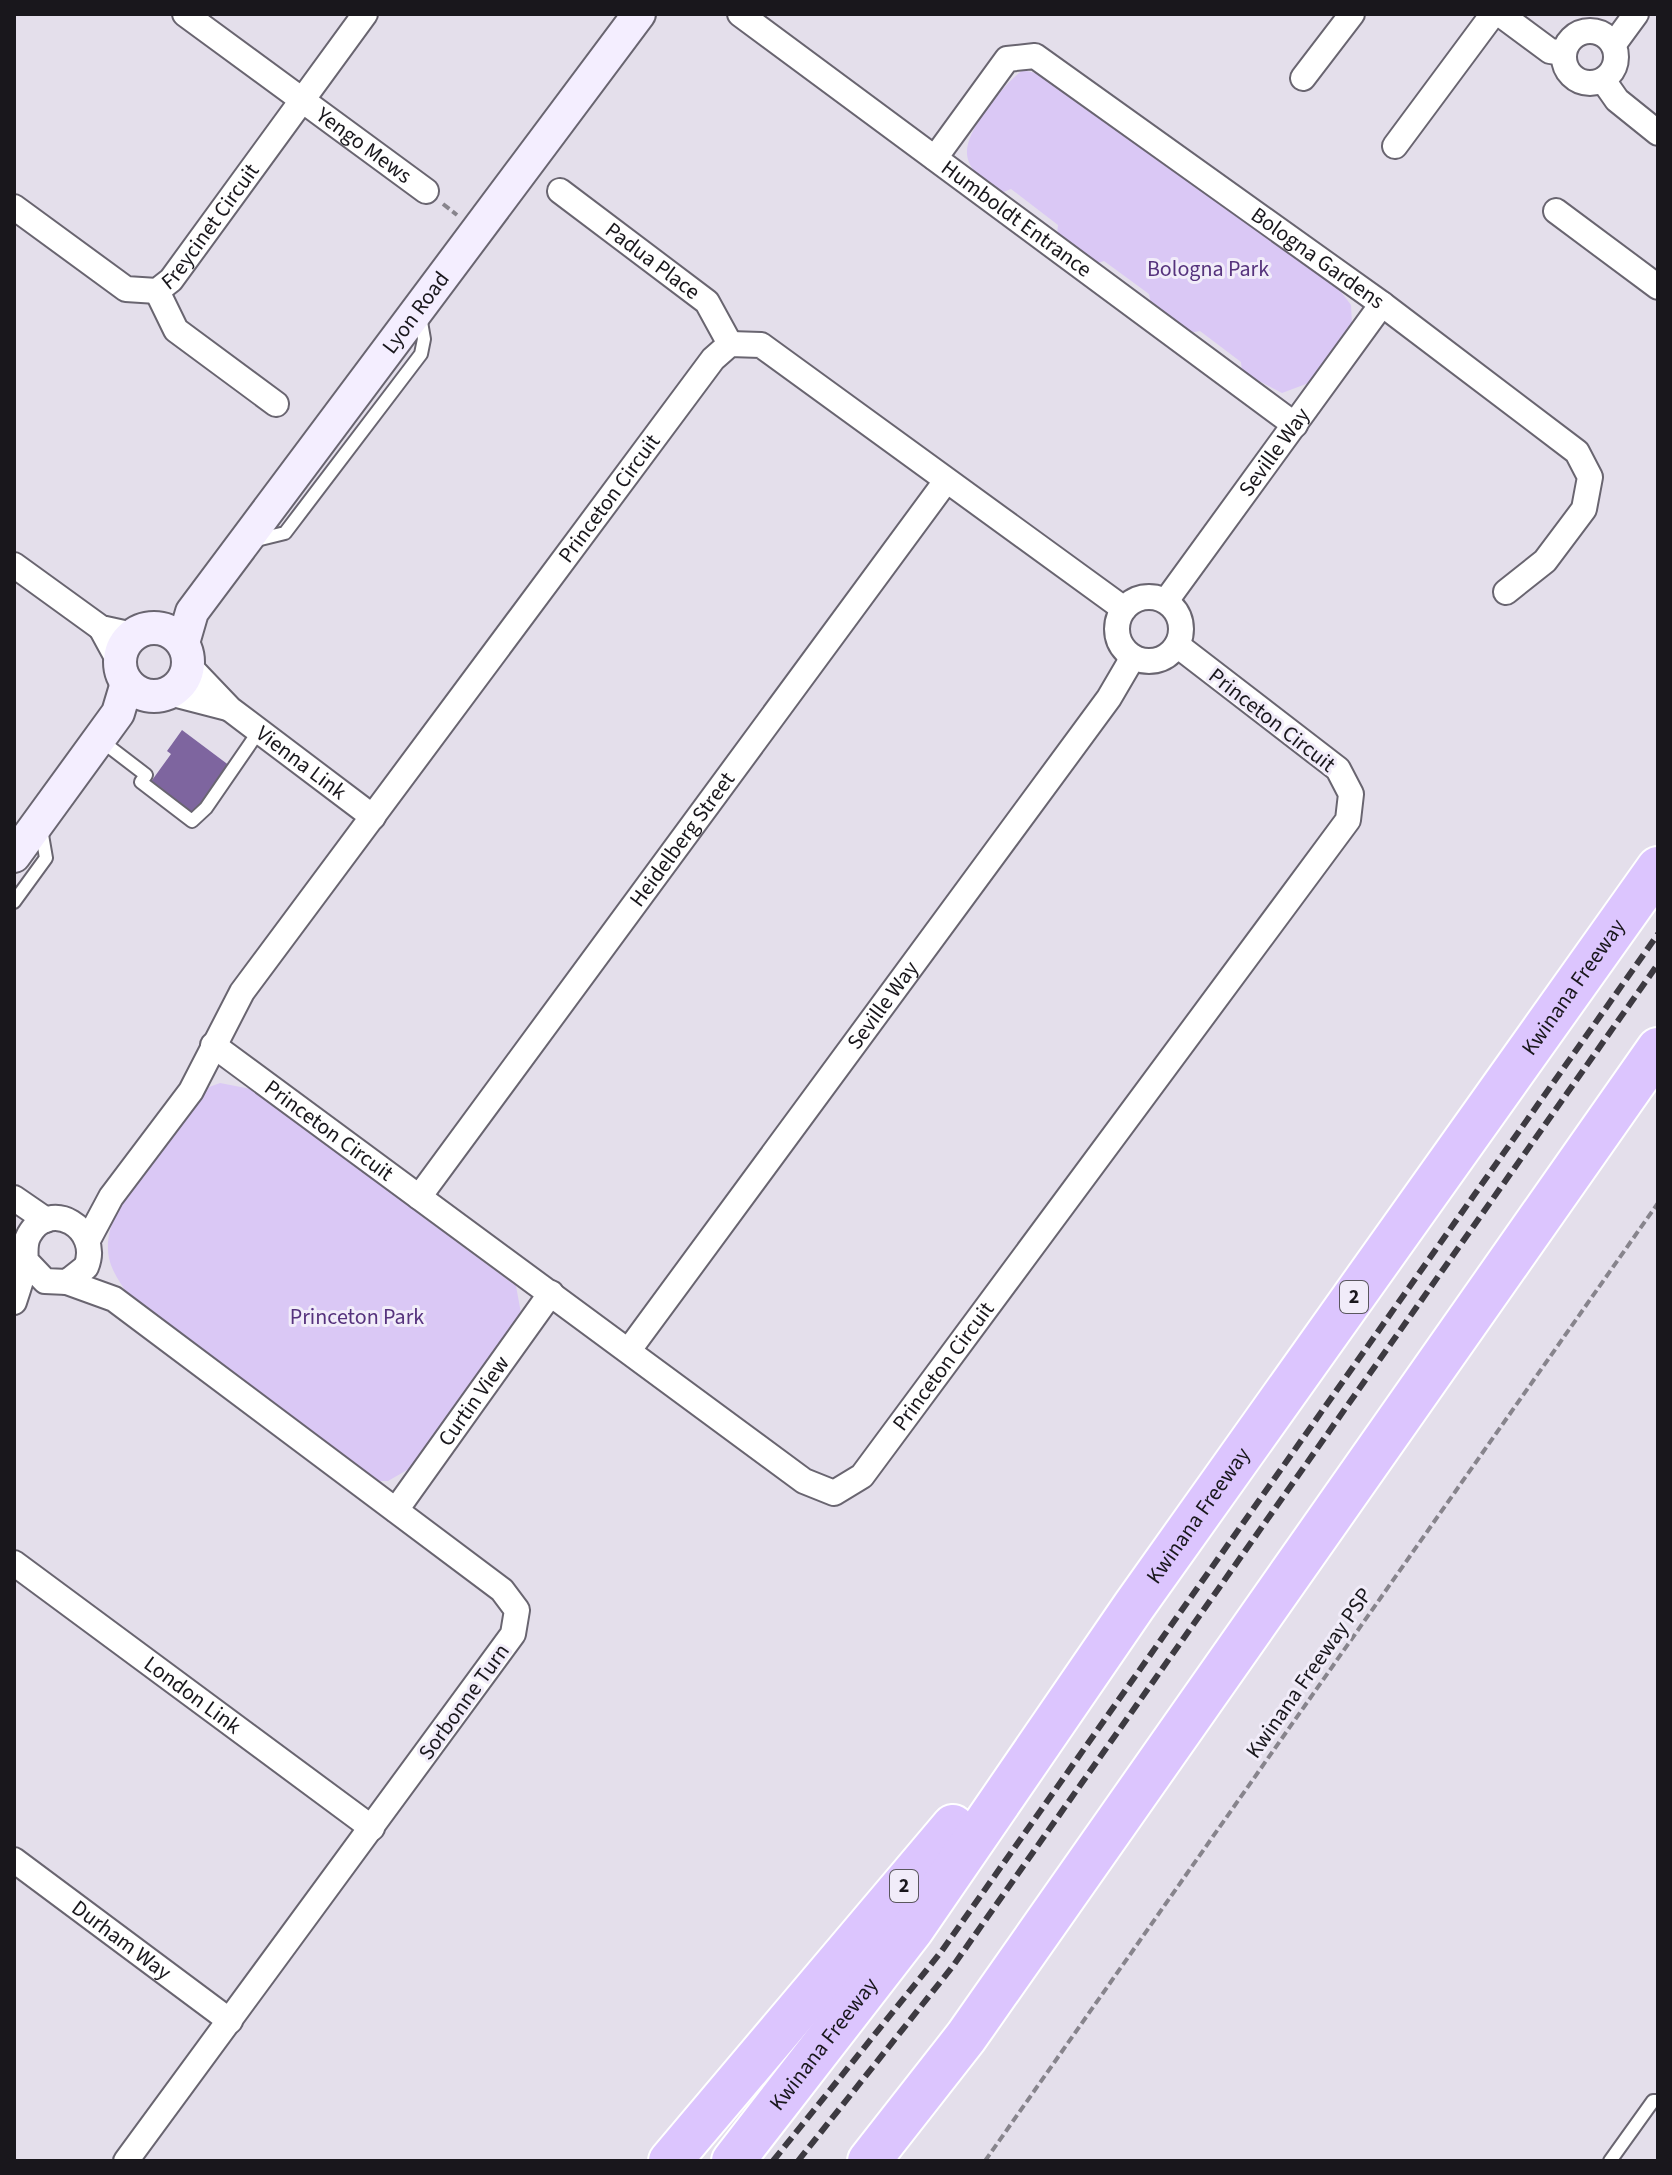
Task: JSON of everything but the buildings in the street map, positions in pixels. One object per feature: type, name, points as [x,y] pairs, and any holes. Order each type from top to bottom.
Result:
[{"type":"highway","name":"Kwinana Freeway","points":[[733,2161],[912,1930],[1134,1606],[1658,868]]},
{"type":"highway","points":[[883,2161],[966,2037],[1658,1049]]},
{"type":"highway","name":"2","points":[[670,2161],[874,1922],[1134,1606]]},
{"type":"highway","points":[[869,2161],[966,2037]]},
{"type":"street","points":[[185,14],[302,99]]},
{"type":"street","name":"Freycinet Circuit","points":[[14,207],[126,289],[157,291],[171,280],[365,14]]},
{"type":"street","name":"Lyon Road","points":[[138,673],[178,686],[192,612],[639,14]]},
{"type":"street","name":"Humboldt Entrance","points":[[740,14],[1295,425]]},
{"type":"street","points":[[1303,78],[1352,14]]},
{"type":"street","points":[[1395,146],[1493,14]]},
{"type":"street","points":[[1500,14],[1550,51],[1564,53]]},
{"type":"street","points":[[1607,30],[1616,64],[1603,80],[1590,83],[1577,79],[1566,66],[1564,53],[1576,35],[1607,30],[1636,14]]},
{"type":"street","name":"Bologna Gardens","points":[[935,158],[1007,59],[1035,56],[1382,304],[1577,452],[1590,477],[1584,509],[1545,561],[1506,592]]},
{"type":"street","points":[[1603,80],[1617,100],[1658,133]]},
{"type":"street","name":"Yengo Mews","points":[[302,99],[426,191]]},
{"type":"street","name":"Padua Place","points":[[560,191],[707,302],[730,344]]},
{"type":"street","points":[[1556,211],[1658,287]]},
{"type":"street","points":[[157,291],[176,330],[276,404]]},
{"type":"street","name":"Seville Way","points":[[1166,601],[1382,304]]},
{"type":"street","points":[[730,344],[761,345],[1124,609]]},
{"type":"street","name":"Princeton Circuit","points":[[88,1250],[111,1197],[191,1091],[242,992],[713,359],[730,344]]},
{"type":"street","name":"Heidelberg Street","points":[[419,1197],[946,481]]},
{"type":"street","points":[[14,565],[101,628],[138,673]]},
{"type":"street","points":[[1152,596],[1166,601],[1177,612],[1182,628],[1177,645],[1168,655],[1151,662],[1133,657],[1121,645],[1117,625],[1124,609],[1136,599],[1152,596]]},
{"type":"street","points":[[138,673],[192,612]]},
{"type":"street","points":[[14,856],[99,739],[165,629],[185,654]]},
{"type":"street","name":"Princeton Circuit","points":[[213,1045],[804,1481],[834,1493],[862,1476],[1348,820],[1351,794],[1338,769],[1177,645]]},
{"type":"street","name":"Vienna Link","points":[[185,654],[230,709],[373,817]]},
{"type":"street","name":"Seville Way","points":[[629,1350],[1109,698],[1133,657]]},
{"type":"street","name":"Vienna Link","points":[[138,673],[230,709]]},
{"type":"street","name":"Princeton Circuit","points":[[56,1219],[111,1197]]},
{"type":"street","points":[[14,1198],[56,1219],[79,1226],[88,1250],[78,1276],[56,1281],[14,1304]]},
{"type":"street","points":[[14,1304],[22,1249],[31,1231],[56,1219]]},
{"type":"street","points":[[22,1249],[56,1281]]},
{"type":"street","name":"Sorbonne Turn","points":[[88,1250],[114,1299]]},
{"type":"street","name":"Sorbonne Turn","points":[[56,1281],[114,1299],[502,1590],[517,1610],[513,1634],[126,2161]]},
{"type":"street","name":"Curtin View","points":[[396,1510],[551,1293]]},
{"type":"street","name":"London Link","points":[[14,1563],[372,1828]]},
{"type":"street","name":"Durham Way","points":[[14,1860],[230,2021]]},
{"type":"lane","points":[[99,739],[146,775],[141,782],[192,821],[206,808],[259,731]]},
{"type":"lane","points":[[14,902],[46,858],[40,821]]},
{"type":"lane","points":[[1610,2161],[1653,2101],[1658,2101]]},
{"type":"path","name":"Kwinana Freeway PSP","points":[[985,2161],[1658,1203]]},
{"type":"green space","name":"Bologna Park","points":[[1023,70],[1043,75],[1338,288],[1351,305],[1352,324],[1314,381],[1282,393],[1242,372],[1241,362],[1200,331],[1189,333],[1151,304],[1149,294],[1104,261],[1094,264],[1057,235],[1058,225],[1011,189],[1001,193],[978,175],[968,157],[970,137],[998,95]]},
{"type":"green space","name":"Princeton Park","points":[[220,1083],[251,1089],[516,1286],[521,1313],[516,1325],[414,1466],[388,1481],[376,1481],[129,1296],[112,1268],[109,1238],[115,1216],[127,1193],[158,1146],[204,1089]]},
{"type":"railway","points":[[773,2161],[941,1952],[1658,934]]},
{"type":"railway","points":[[798,2161],[953,1966],[1658,964]]}]
